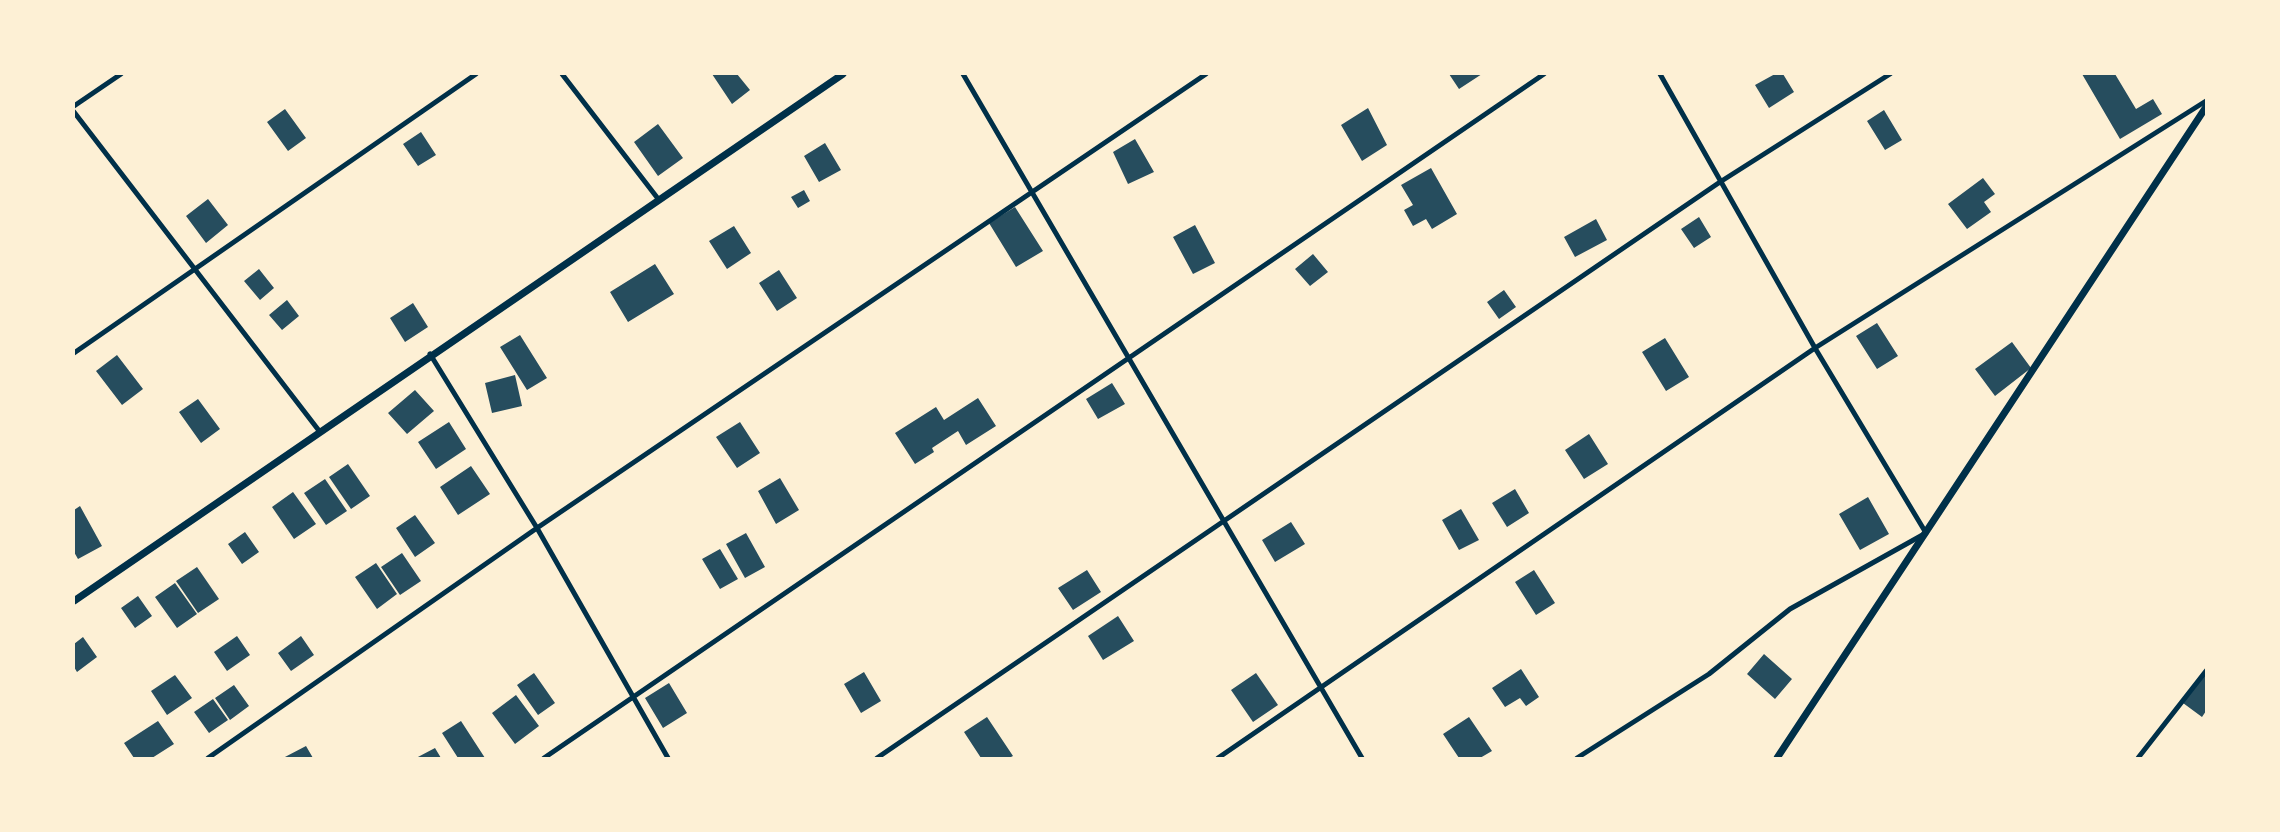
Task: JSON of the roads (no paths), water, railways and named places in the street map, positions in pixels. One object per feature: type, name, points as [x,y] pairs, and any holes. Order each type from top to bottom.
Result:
[{"type":"street","points":[[74,601],[430,354],[843,74]]},
{"type":"street","points":[[1777,758],[2207,107]]},
{"type":"lane","points":[[74,106],[121,74]]},
{"type":"lane","points":[[74,353],[194,267],[476,74]]},
{"type":"lane","points":[[562,74],[659,200]]},
{"type":"lane","points":[[963,74],[1363,758]]},
{"type":"lane","points":[[208,758],[537,528],[1206,74]]},
{"type":"lane","points":[[544,758],[1544,74]]},
{"type":"lane","points":[[1577,758],[1709,674],[1790,609],[1926,533],[1815,348],[1660,74]]},
{"type":"lane","points":[[877,758],[1720,182],[1890,74]]},
{"type":"lane","points":[[1218,758],[1815,348],[2207,101]]},
{"type":"lane","points":[[74,112],[320,432]]},
{"type":"lane","points":[[430,354],[537,528],[668,758]]},
{"type":"lane","points":[[2138,758],[2207,671]]}]
